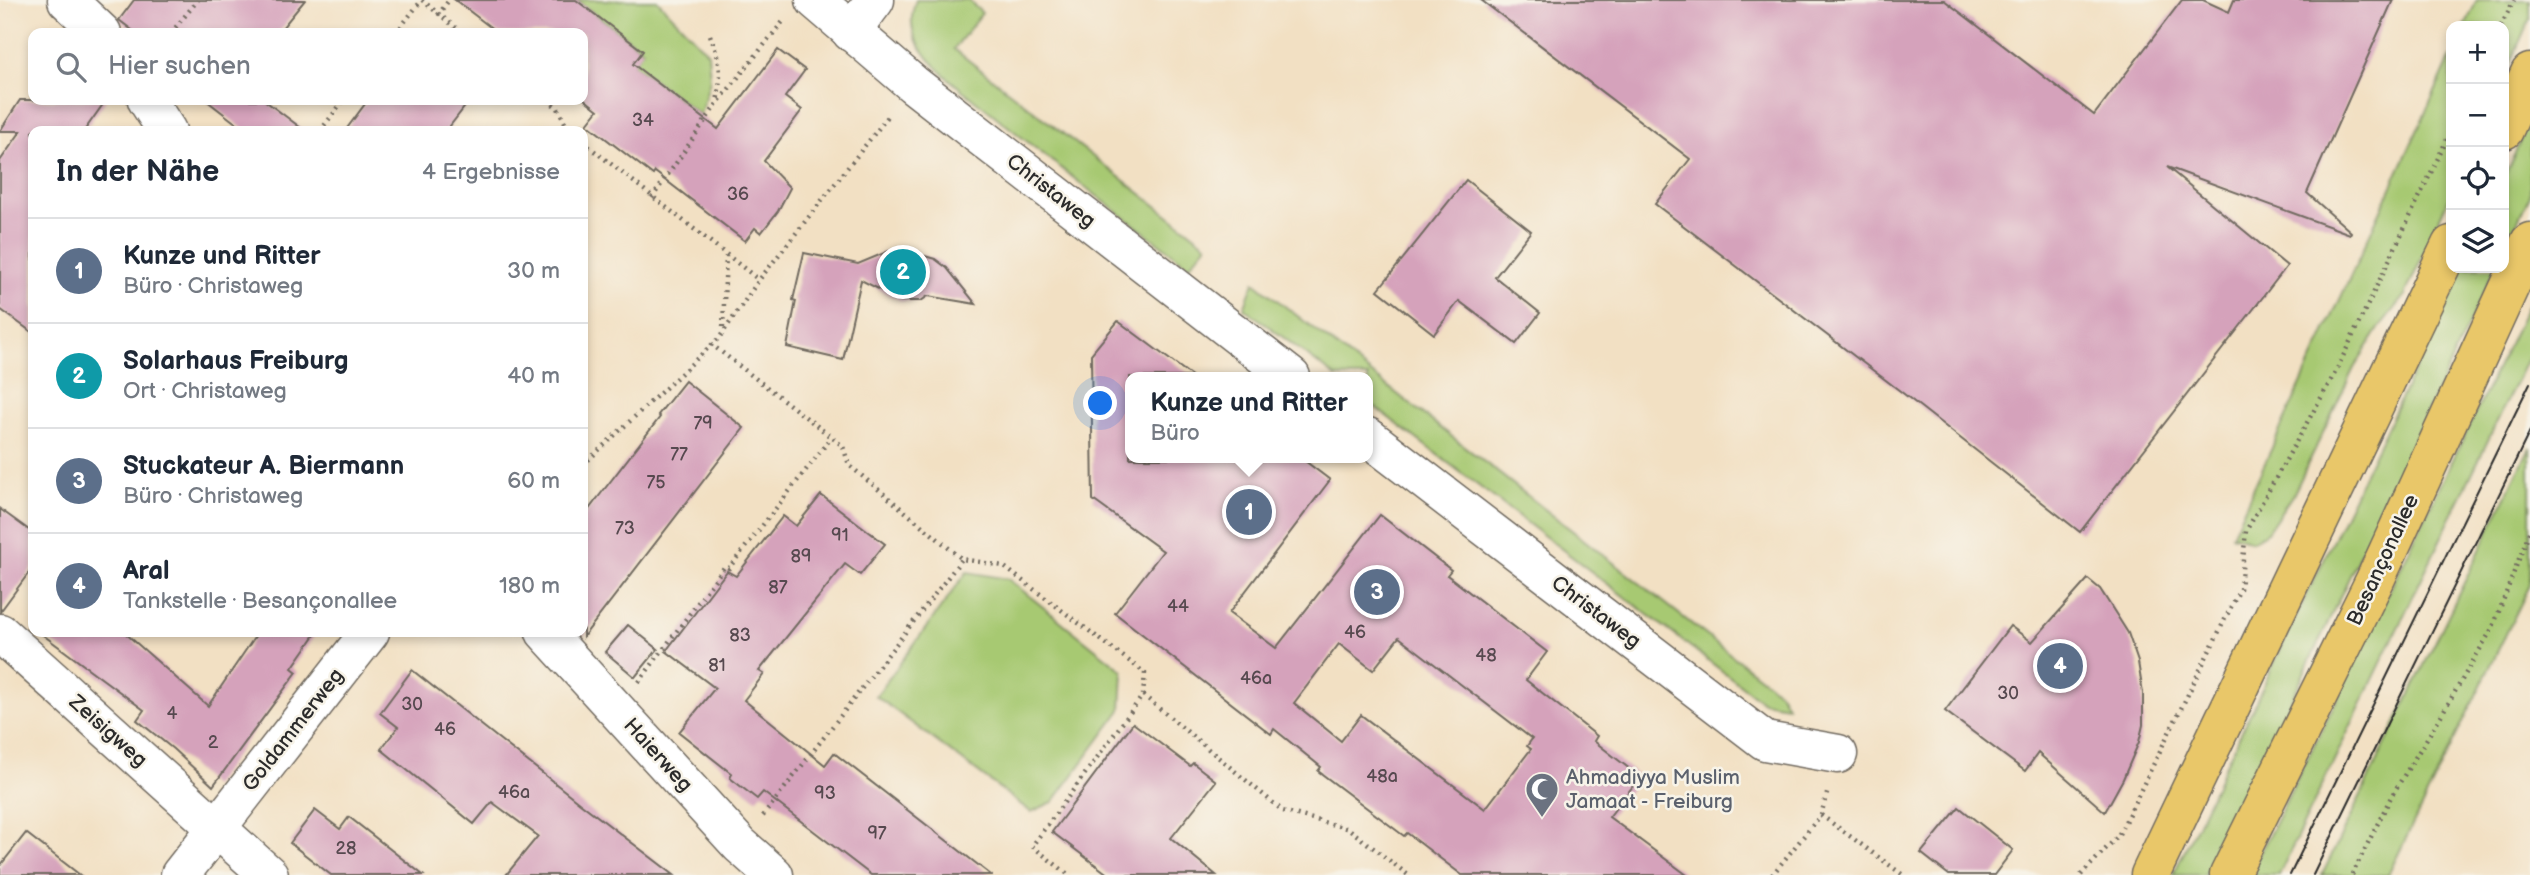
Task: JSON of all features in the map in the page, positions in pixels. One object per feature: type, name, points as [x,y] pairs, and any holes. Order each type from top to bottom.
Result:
[{"type":"main road","points":[[2509,119],[2530,73]]},
{"type":"main road","name":"Besançonallee","points":[[2229,875],[2375,580],[2530,242]]},
{"type":"main road","points":[[2150,875],[2446,255]]},
{"type":"street","points":[[67,0],[97,28]]},
{"type":"street","points":[[851,32],[876,0]]},
{"type":"street","name":"Christaweg","points":[[803,5],[851,32],[913,84],[1285,372]]},
{"type":"street","points":[[150,105],[164,126]]},
{"type":"street","name":"Christaweg","points":[[1373,441],[1765,741],[1838,754]]},
{"type":"street","name":"Zeisigweg","points":[[0,633],[216,829]]},
{"type":"street","name":"Goldammerweg","points":[[180,875],[366,637]]},
{"type":"street","name":"Haierweg","points":[[550,637],[740,845],[774,875]]},
{"type":"street","points":[[216,829],[269,875]]},
{"type":"path","points":[[175,28],[198,0]]},
{"type":"path","points":[[400,28],[422,0],[455,28]]},
{"type":"path","points":[[438,15],[449,0]]},
{"type":"path","points":[[2504,21],[2514,0]]},
{"type":"path","points":[[652,198],[716,104],[803,5]]},
{"type":"path","points":[[710,35],[720,62],[716,104]]},
{"type":"path","points":[[588,460],[720,337],[759,280],[913,84]]},
{"type":"path","points":[[324,126],[340,105]]},
{"type":"path","points":[[554,105],[558,108],[566,126]]},
{"type":"path","points":[[2081,875],[2118,836],[2124,824],[2240,589],[2246,531],[2335,373],[2446,141]]},
{"type":"path","points":[[588,146],[759,280]]},
{"type":"path","points":[[723,330],[726,255]]},
{"type":"path","points":[[711,344],[843,446],[849,465],[962,559],[1003,566],[1145,673],[1143,695],[1032,846],[1069,875]]},
{"type":"path","points":[[618,711],[725,566],[729,568],[831,438]]},
{"type":"path","points":[[2351,875],[2392,795],[2493,626],[2530,530]]},
{"type":"path","points":[[740,845],[962,559]]},
{"type":"path","points":[[1143,695],[1283,811],[1349,829],[1408,875]]},
{"type":"path","points":[[1772,875],[1821,815],[1838,754]]},
{"type":"path","points":[[1821,815],[1903,875]]},
{"type":"green space","points":[[576,0],[657,0],[708,53],[710,80],[700,115],[633,64],[643,50]]},
{"type":"green space","points":[[916,0],[968,0],[982,13],[954,49],[1207,245],[1189,266],[1042,154],[942,72],[924,52],[913,31]]},
{"type":"green space","points":[[2477,0],[2530,0],[2530,18],[2509,66],[2509,21],[2467,21]]},
{"type":"green space","points":[[2446,68],[2446,204],[2405,295],[2382,324],[2354,368],[2295,491],[2267,532],[2252,541],[2232,535]]},
{"type":"green space","points":[[2530,120],[2530,195],[2509,239],[2509,210],[2509,166]]},
{"type":"green space","points":[[2461,273],[2493,273],[2271,743],[2205,875],[2173,875]]},
{"type":"green space","points":[[1254,282],[1369,372],[1329,372],[1244,308]]},
{"type":"green space","points":[[2530,300],[2530,353],[2279,875],[2249,875],[2346,681]]},
{"type":"green space","points":[[1373,375],[1780,693],[1787,706],[1763,702],[1373,406]]},
{"type":"green space","points":[[2530,447],[2530,585],[2388,875],[2322,875]]},
{"type":"green space","points":[[967,572],[1008,579],[1123,671],[1121,710],[1053,802],[1031,812],[876,696]]},
{"type":"building","points":[[134,0],[305,0],[282,28],[129,28],[119,20]]},
{"type":"building","points":[[455,0],[576,0],[643,51],[633,64],[718,129],[778,50],[805,70],[785,97],[802,110],[764,161],[790,188],[778,211],[761,233],[755,228],[745,241],[587,124],[598,110],[588,102],[588,28],[491,28]]},
{"type":"building","points":[[1481,0],[1944,0],[2094,115],[2182,0],[2203,0],[2229,12],[2234,0],[2393,0],[2307,193],[2351,232],[2350,234],[2167,167],[2287,266],[2080,532],[1655,204],[1690,159]]},
{"type":"building","points":[[20,100],[28,100],[28,105],[102,105],[88,126],[28,126],[28,329],[0,309],[0,161],[21,131],[0,131]]},
{"type":"building","points":[[212,105],[271,105],[298,126],[240,126]]},
{"type":"building","points":[[364,105],[466,105],[450,126],[349,126]]},
{"type":"building","points":[[1466,180],[1531,231],[1495,277],[1540,313],[1516,344],[1459,301],[1434,334],[1378,290]]},
{"type":"building","points":[[904,250],[935,259],[947,268],[976,304],[928,296],[921,301],[902,301],[861,280],[843,360],[787,347],[796,301],[793,300],[804,253],[858,264],[889,251]]},
{"type":"building","points":[[1118,321],[1186,372],[1125,372],[1125,463],[1308,463],[1330,480],[1229,613],[1276,648],[1380,515],[1451,570],[1447,575],[1547,652],[1526,680],[1597,736],[1594,741],[1640,777],[1609,817],[1687,875],[1462,875],[1407,833],[1404,836],[1318,771],[1321,767],[1274,729],[1271,734],[1115,613],[1163,551],[1093,500],[1091,354]],"holes":[[[1399,637],[1532,739],[1527,746],[1531,749],[1485,809],[1361,715],[1341,741],[1294,703],[1339,644],[1373,670]]]},
{"type":"building","points":[[685,381],[744,428],[588,631],[588,511],[660,417],[658,415]]},
{"type":"building","points":[[821,495],[885,544],[860,575],[845,564],[759,671],[764,674],[744,700],[825,765],[834,753],[991,875],[871,875],[763,792],[757,799],[730,778],[732,774],[679,732],[715,688],[666,651],[727,571],[736,576],[783,516],[796,526]]},
{"type":"building","points":[[0,509],[28,529],[28,574],[0,612]]},
{"type":"building","points":[[2088,579],[2100,589],[2128,633],[2138,662],[2143,693],[2143,725],[2139,742],[2105,812],[2038,753],[2025,771],[1945,711],[2010,626],[2032,642]]},
{"type":"building","points":[[628,625],[658,649],[635,677],[605,652]]},
{"type":"building","points":[[46,637],[130,637],[208,706],[255,637],[314,637],[292,668],[297,672],[213,786],[137,720],[144,710]]},
{"type":"building","points":[[412,670],[674,875],[506,875],[538,836],[492,802],[474,824],[381,749],[398,727],[380,713]]},
{"type":"building","points":[[1133,723],[1190,766],[1193,763],[1216,781],[1171,838],[1216,875],[1109,875],[1052,832]]},
{"type":"building","points":[[1959,807],[2013,850],[1994,875],[1949,875],[1921,853]]},
{"type":"building","points":[[315,810],[340,829],[349,817],[423,875],[331,875],[290,843]]},
{"type":"building","points":[[26,833],[80,875],[0,875],[0,866]]},
{"type":"tram line","points":[[2290,875],[2530,383]]},
{"type":"tram line","points":[[2313,875],[2530,431]]},
{"type":"place","name":"Solarhaus Freiburg","points":[[903,272]]},
{"type":"place","name":"Kunze und Ritter","points":[[1249,512]]},
{"type":"place","name":"Stuckateur A. Biermann","points":[[1377,592]]},
{"type":"place","name":"Aral","points":[[2060,666]]},
{"type":"place","name":"Ahmadiyya Muslim Jamaat - Freiburg","points":[[1542,819]]}]
